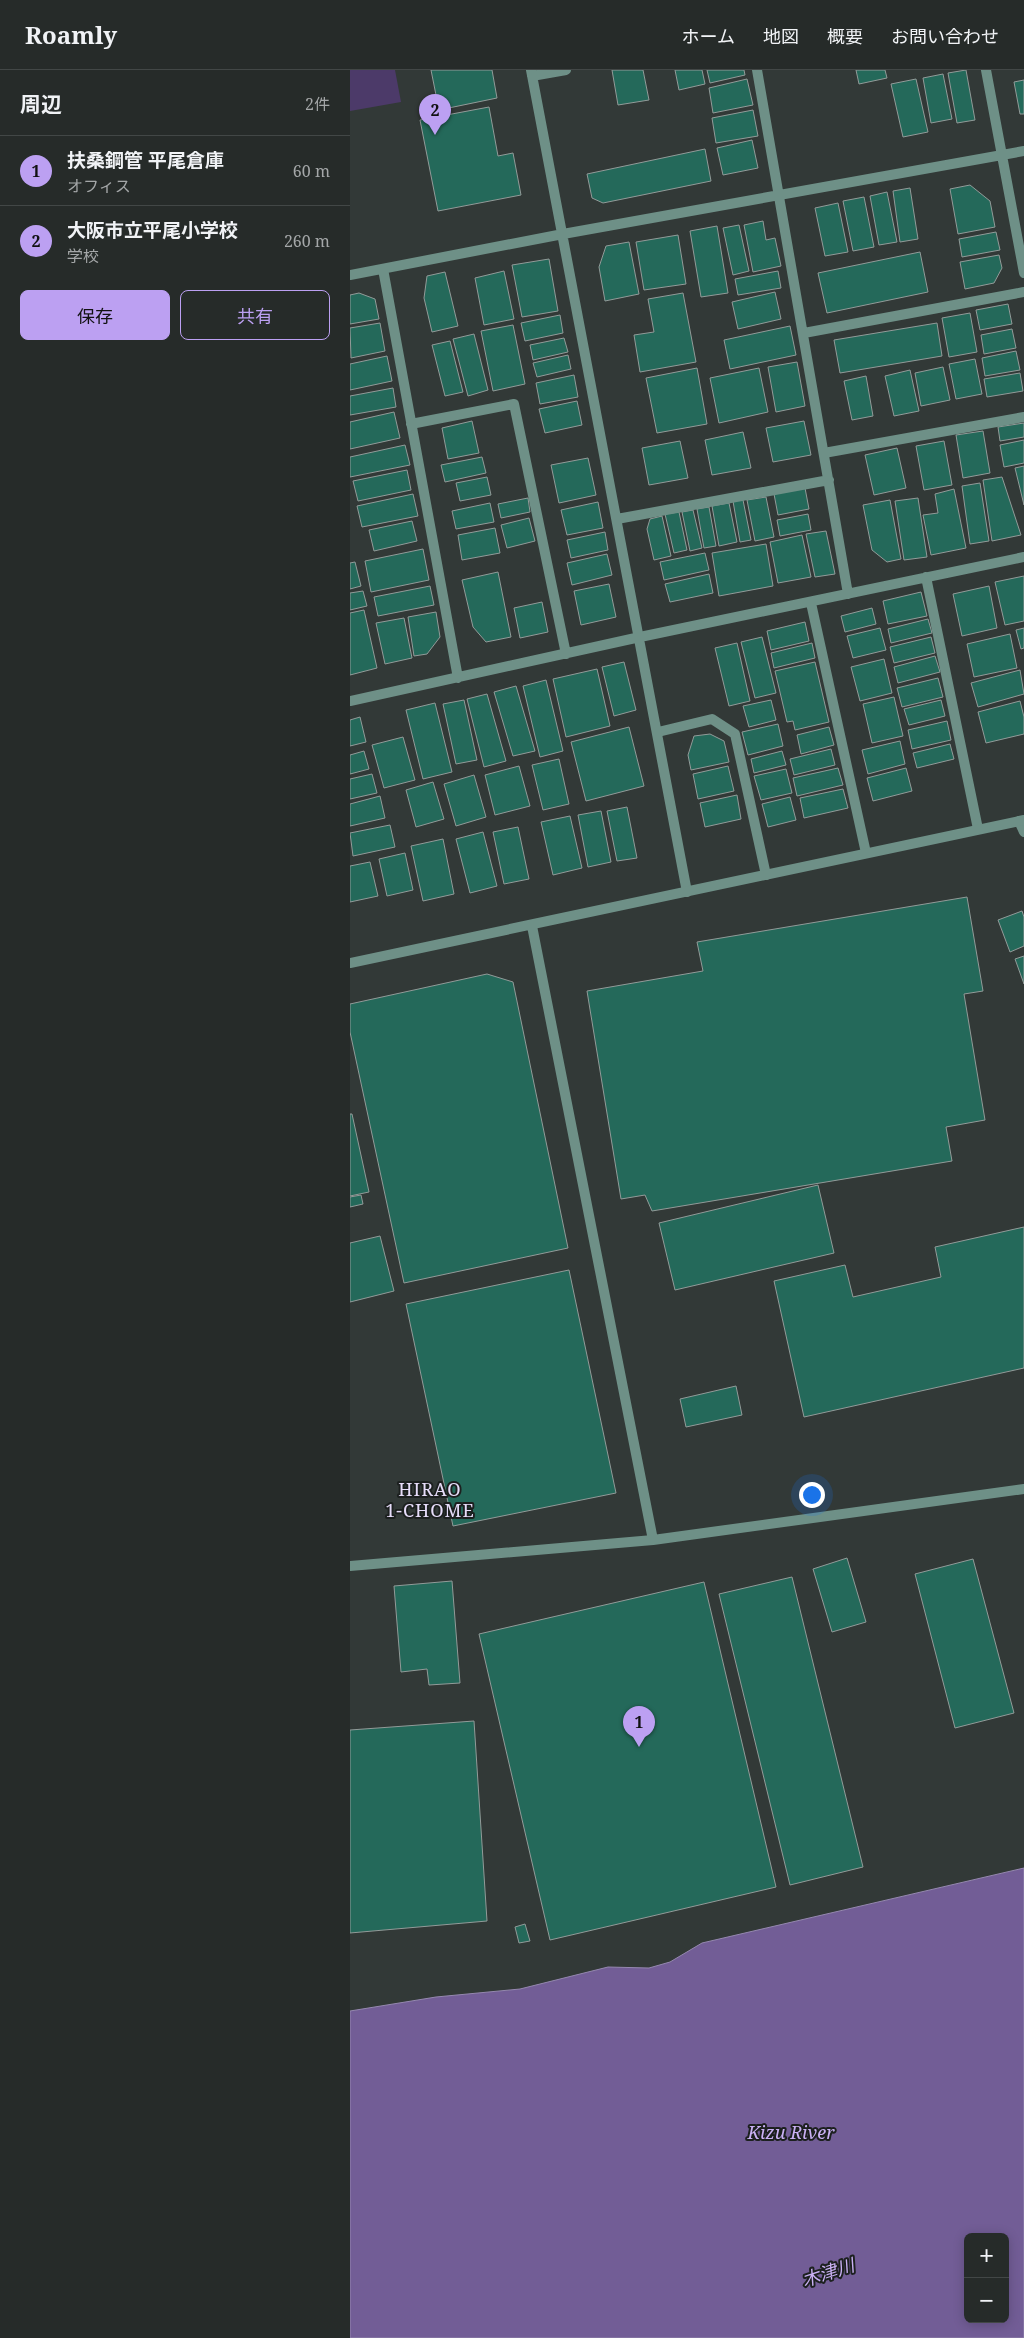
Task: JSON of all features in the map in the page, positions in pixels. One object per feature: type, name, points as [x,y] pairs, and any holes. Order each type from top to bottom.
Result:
[{"type":"street","points":[[566,70],[532,73],[687,892]]},
{"type":"street","points":[[756,70],[780,194],[848,594]]},
{"type":"street","points":[[986,70],[1024,273]]},
{"type":"street","points":[[350,275],[780,194],[1024,151]]},
{"type":"street","points":[[383,269],[458,678]]},
{"type":"street","points":[[804,333],[1024,292]]},
{"type":"street","points":[[411,424],[514,404],[566,654]]},
{"type":"street","points":[[824,453],[1024,417]]},
{"type":"street","points":[[617,519],[829,480]]},
{"type":"street","points":[[350,701],[640,637],[811,603],[1024,557]]},
{"type":"street","points":[[926,577],[978,829]]},
{"type":"street","points":[[811,603],[866,853]]},
{"type":"street","points":[[658,732],[712,720],[735,734],[766,875]]},
{"type":"street","points":[[350,963],[532,926],[1022,820],[1024,832]]},
{"type":"street","points":[[532,926],[653,1540]]},
{"type":"street","points":[[350,1566],[653,1540],[1024,1489]]},
{"type":"shaded area","points":[[350,70],[395,70],[401,102],[350,111]]},
{"type":"water","name":"Kizu River","points":[[1024,1868],[1024,2338],[350,2338],[350,2011],[436,1997],[520,1989],[608,1967],[649,1968],[670,1962],[702,1943]]},
{"type":"building","points":[[431,70],[492,70],[497,98],[439,110]]},
{"type":"building","points":[[612,70],[643,70],[649,100],[618,105]]},
{"type":"building","points":[[675,70],[702,70],[705,84],[679,90]]},
{"type":"building","points":[[707,70],[744,70],[745,75],[710,83]]},
{"type":"building","points":[[856,70],[885,70],[887,78],[859,84]]},
{"type":"building","points":[[966,70],[975,120],[957,123],[948,73]]},
{"type":"building","points":[[943,74],[952,119],[931,123],[923,78]]},
{"type":"building","points":[[747,79],[753,105],[713,113],[709,88]]},
{"type":"building","points":[[916,79],[928,132],[903,137],[891,84]]},
{"type":"building","points":[[1024,80],[1024,114],[1020,114],[1014,82]]},
{"type":"building","points":[[489,107],[498,156],[513,153],[521,195],[438,211],[420,120]]},
{"type":"building","points":[[753,110],[758,136],[716,143],[712,118]]},
{"type":"building","points":[[752,140],[758,168],[723,175],[717,148]]},
{"type":"building","points":[[705,149],[711,181],[603,203],[592,198],[587,174]]},
{"type":"building","points":[[970,185],[990,201],[995,227],[958,234],[950,189]]},
{"type":"building","points":[[910,188],[918,239],[900,242],[893,191]]},
{"type":"building","points":[[887,192],[897,242],[879,245],[870,196]]},
{"type":"building","points":[[864,197],[874,247],[853,251],[843,201]]},
{"type":"building","points":[[838,203],[848,252],[825,256],[815,208]]},
{"type":"building","points":[[763,221],[766,240],[775,238],[781,266],[753,272],[744,225]]},
{"type":"building","points":[[739,225],[749,271],[733,275],[723,228]]},
{"type":"building","points":[[717,226],[728,293],[701,297],[690,231]]},
{"type":"building","points":[[996,232],[1000,250],[962,257],[959,239]]},
{"type":"building","points":[[678,235],[686,284],[644,290],[636,242]]},
{"type":"building","points":[[629,242],[639,294],[605,301],[599,267],[606,246]]},
{"type":"building","points":[[920,252],[928,292],[827,313],[818,273]]},
{"type":"building","points":[[999,255],[1002,268],[994,283],[965,289],[960,262]]},
{"type":"building","points":[[549,259],[558,311],[522,317],[512,265]]},
{"type":"building","points":[[504,271],[514,319],[484,325],[475,278]]},
{"type":"building","points":[[778,271],[781,288],[738,295],[735,279]]},
{"type":"building","points":[[445,272],[458,326],[432,332],[424,298],[427,276]]},
{"type":"building","points":[[775,292],[781,319],[738,329],[732,302]]},
{"type":"building","points":[[359,293],[375,299],[379,319],[350,324],[350,295]]},
{"type":"building","points":[[683,293],[696,362],[640,372],[634,335],[654,332],[648,299]]},
{"type":"building","points":[[1008,304],[1012,324],[980,330],[976,310]]},
{"type":"building","points":[[970,313],[977,352],[949,357],[942,318]]},
{"type":"building","points":[[560,315],[563,333],[525,341],[521,323]]},
{"type":"building","points":[[380,323],[385,351],[351,358],[350,328]]},
{"type":"building","points":[[937,323],[942,356],[840,373],[834,340]]},
{"type":"building","points":[[513,325],[525,384],[493,391],[481,331]]},
{"type":"building","points":[[790,326],[796,355],[730,369],[724,340]]},
{"type":"building","points":[[1012,329],[1016,348],[984,354],[981,335]]},
{"type":"building","points":[[474,334],[488,390],[468,396],[453,339]]},
{"type":"building","points":[[564,338],[568,352],[533,360],[530,345]]},
{"type":"building","points":[[450,341],[463,392],[445,396],[432,345]]},
{"type":"building","points":[[1016,351],[1020,370],[985,376],[982,358]]},
{"type":"building","points":[[568,355],[571,369],[537,377],[533,363]]},
{"type":"building","points":[[387,356],[392,381],[350,390],[350,364]]},
{"type":"building","points":[[975,359],[982,394],[956,399],[949,364]]},
{"type":"building","points":[[797,362],[805,406],[776,412],[768,367]]},
{"type":"building","points":[[943,367],[950,400],[921,406],[915,373]]},
{"type":"building","points":[[697,368],[707,424],[657,433],[646,378]]},
{"type":"building","points":[[759,368],[768,412],[719,423],[710,378]]},
{"type":"building","points":[[910,370],[919,411],[894,416],[885,376]]},
{"type":"building","points":[[1020,373],[1023,391],[987,397],[984,379]]},
{"type":"building","points":[[574,375],[578,397],[540,404],[536,383]]},
{"type":"building","points":[[866,376],[873,416],[852,420],[844,381]]},
{"type":"building","points":[[393,388],[396,407],[350,415],[350,396]]},
{"type":"building","points":[[577,401],[582,425],[545,433],[539,409]]},
{"type":"building","points":[[394,412],[400,438],[350,449],[350,422]]},
{"type":"building","points":[[472,421],[479,453],[448,459],[442,428]]},
{"type":"building","points":[[804,421],[811,455],[773,462],[766,428]]},
{"type":"building","points":[[1024,423],[1024,437],[1000,441],[998,427]]},
{"type":"building","points":[[983,431],[990,473],[963,478],[956,435]]},
{"type":"building","points":[[743,432],[751,468],[712,475],[705,440]]},
{"type":"building","points":[[1024,440],[1024,463],[1004,467],[1000,445]]},
{"type":"building","points":[[680,441],[688,478],[649,485],[642,448]]},
{"type":"building","points":[[944,441],[952,485],[924,490],[916,446]]},
{"type":"building","points":[[405,445],[410,465],[350,477],[350,457]]},
{"type":"building","points":[[897,448],[906,488],[874,495],[865,455]]},
{"type":"building","points":[[482,457],[486,473],[445,482],[441,465]]},
{"type":"building","points":[[588,458],[596,495],[559,503],[551,465]]},
{"type":"building","points":[[1024,466],[1024,505],[1015,468]]},
{"type":"building","points":[[407,470],[411,490],[358,501],[353,481]]},
{"type":"building","points":[[487,477],[491,495],[460,501],[456,483]]},
{"type":"building","points":[[1002,477],[1021,535],[992,541],[983,480]]},
{"type":"building","points":[[980,483],[989,541],[970,544],[962,486]]},
{"type":"building","points":[[805,488],[809,509],[778,515],[774,494]]},
{"type":"building","points":[[954,489],[966,548],[931,555],[923,515],[938,513],[935,494]]},
{"type":"building","points":[[413,494],[418,516],[362,527],[357,506]]},
{"type":"building","points":[[766,497],[774,537],[755,541],[747,500]]},
{"type":"building","points":[[528,498],[530,512],[501,518],[498,504]]},
{"type":"building","points":[[918,498],[927,557],[904,560],[895,501]]},
{"type":"building","points":[[743,500],[751,540],[740,542],[733,501]]},
{"type":"building","points":[[890,500],[901,559],[887,562],[872,550],[863,505]]},
{"type":"building","points":[[598,502],[603,528],[567,535],[561,510]]},
{"type":"building","points":[[490,503],[494,522],[456,529],[452,511]]},
{"type":"building","points":[[729,503],[737,542],[719,546],[712,506]]},
{"type":"building","points":[[709,507],[716,546],[704,548],[697,509]]},
{"type":"building","points":[[693,510],[702,548],[690,551],[682,512]]},
{"type":"building","points":[[679,512],[687,550],[674,553],[665,514]]},
{"type":"building","points":[[808,514],[811,530],[780,536],[777,520]]},
{"type":"building","points":[[662,516],[671,556],[654,560],[647,529],[650,519]]},
{"type":"building","points":[[529,518],[535,541],[507,548],[501,525]]},
{"type":"building","points":[[412,521],[417,541],[374,551],[369,530]]},
{"type":"building","points":[[495,528],[500,553],[462,560],[458,535]]},
{"type":"building","points":[[826,531],[835,574],[815,577],[806,534]]},
{"type":"building","points":[[605,532],[608,550],[571,558],[567,540]]},
{"type":"building","points":[[802,535],[811,577],[778,583],[770,542]]},
{"type":"building","points":[[766,544],[773,586],[719,596],[712,553]]},
{"type":"building","points":[[423,549],[429,580],[371,592],[365,561]]},
{"type":"building","points":[[705,553],[709,570],[664,580],[660,562]]},
{"type":"building","points":[[607,554],[612,575],[572,585],[567,563]]},
{"type":"building","points":[[355,562],[361,586],[350,589],[350,563]]},
{"type":"building","points":[[498,572],[511,637],[486,642],[473,627],[462,580]]},
{"type":"building","points":[[709,574],[713,593],[670,602],[665,584]]},
{"type":"building","points":[[1024,576],[1024,621],[1005,625],[995,582]]},
{"type":"building","points":[[609,584],[616,617],[581,625],[574,591]]},
{"type":"building","points":[[430,586],[434,605],[378,616],[374,597]]},
{"type":"building","points":[[989,586],[997,628],[962,636],[953,594]]},
{"type":"building","points":[[363,591],[367,606],[350,610],[350,593]]},
{"type":"building","points":[[921,592],[927,616],[888,624],[883,601]]},
{"type":"building","points":[[542,602],[548,632],[520,638],[514,608]]},
{"type":"building","points":[[872,608],[876,624],[845,632],[841,616]]},
{"type":"building","points":[[364,610],[377,668],[350,675],[350,613]]},
{"type":"building","points":[[436,612],[440,637],[427,654],[414,656],[408,617]]},
{"type":"building","points":[[404,618],[412,658],[385,664],[376,623]]},
{"type":"building","points":[[928,619],[932,633],[891,643],[888,629]]},
{"type":"building","points":[[805,622],[809,641],[771,650],[767,631]]},
{"type":"building","points":[[880,628],[886,650],[853,658],[847,636]]},
{"type":"building","points":[[1024,628],[1024,648],[1021,649],[1016,630]]},
{"type":"building","points":[[1010,634],[1017,668],[974,677],[967,644]]},
{"type":"building","points":[[762,637],[776,693],[755,698],[741,642]]},
{"type":"building","points":[[931,637],[935,653],[894,663],[890,647]]},
{"type":"building","points":[[737,643],[750,701],[729,706],[715,648]]},
{"type":"building","points":[[812,643],[815,658],[774,668],[771,653]]},
{"type":"building","points":[[935,656],[940,672],[898,683],[894,667]]},
{"type":"building","points":[[884,659],[892,693],[860,701],[851,667]]},
{"type":"building","points":[[624,662],[636,710],[614,716],[602,667]]},
{"type":"building","points":[[815,662],[829,722],[795,730],[793,721],[787,722],[775,671]]},
{"type":"building","points":[[597,669],[610,726],[566,737],[553,679]]},
{"type":"building","points":[[1020,670],[1024,694],[978,707],[971,683]]},
{"type":"building","points":[[938,678],[943,697],[902,707],[897,688]]},
{"type":"building","points":[[546,680],[563,751],[540,757],[523,686]]},
{"type":"building","points":[[516,686],[535,751],[513,756],[494,692]]},
{"type":"building","points":[[487,694],[506,761],[484,767],[467,699]]},
{"type":"building","points":[[894,697],[903,736],[872,743],[863,704]]},
{"type":"building","points":[[464,700],[477,760],[456,764],[443,704]]},
{"type":"building","points":[[771,700],[776,720],[749,727],[743,706]]},
{"type":"building","points":[[941,700],[945,716],[909,725],[904,709]]},
{"type":"building","points":[[1020,701],[1024,717],[1024,734],[986,743],[978,712]]},
{"type":"building","points":[[435,703],[452,772],[423,779],[406,710]]},
{"type":"building","points":[[360,717],[366,742],[350,746],[350,720]]},
{"type":"building","points":[[947,721],[951,740],[912,749],[908,730]]},
{"type":"building","points":[[778,724],[783,746],[748,755],[742,732]]},
{"type":"building","points":[[629,727],[644,786],[586,801],[571,742]]},
{"type":"building","points":[[829,727],[834,745],[801,754],[797,735]]},
{"type":"building","points":[[710,734],[724,741],[729,762],[691,770],[688,755],[694,736]]},
{"type":"building","points":[[403,737],[415,780],[384,788],[372,745]]},
{"type":"building","points":[[900,741],[905,764],[868,774],[862,750]]},
{"type":"building","points":[[950,744],[954,759],[917,768],[913,753]]},
{"type":"building","points":[[831,749],[835,765],[794,775],[790,759]]},
{"type":"building","points":[[364,751],[369,769],[350,774],[350,755]]},
{"type":"building","points":[[782,751],[786,765],[754,773],[751,759]]},
{"type":"building","points":[[559,759],[569,804],[543,810],[532,765]]},
{"type":"building","points":[[519,766],[530,806],[495,815],[485,775]]},
{"type":"building","points":[[728,766],[734,791],[698,799],[693,774]]},
{"type":"building","points":[[838,768],[843,785],[797,796],[793,778]]},
{"type":"building","points":[[906,768],[912,791],[873,801],[867,778]]},
{"type":"building","points":[[786,769],[792,793],[761,800],[754,776]]},
{"type":"building","points":[[372,774],[377,793],[350,799],[350,779]]},
{"type":"building","points":[[474,775],[486,817],[456,826],[444,784]]},
{"type":"building","points":[[433,782],[444,819],[416,827],[406,790]]},
{"type":"building","points":[[843,789],[848,808],[804,818],[800,798]]},
{"type":"building","points":[[737,795],[741,819],[705,827],[700,803]]},
{"type":"building","points":[[380,796],[385,818],[350,826],[350,804]]},
{"type":"building","points":[[790,797],[796,820],[768,827],[762,804]]},
{"type":"building","points":[[627,807],[637,858],[617,861],[607,811]]},
{"type":"building","points":[[601,811],[611,862],[588,867],[578,815]]},
{"type":"building","points":[[570,816],[582,868],[553,875],[541,822]]},
{"type":"building","points":[[390,825],[395,847],[353,856],[350,833]]},
{"type":"building","points":[[518,827],[529,879],[504,884],[493,832]]},
{"type":"building","points":[[483,832],[497,886],[470,893],[456,839]]},
{"type":"building","points":[[443,839],[454,894],[423,901],[411,846]]},
{"type":"building","points":[[405,853],[413,890],[387,896],[379,859]]},
{"type":"building","points":[[370,862],[378,896],[350,902],[350,866]]},
{"type":"building","points":[[967,897],[983,991],[964,994],[985,1120],[946,1127],[952,1161],[652,1211],[645,1195],[621,1199],[587,991],[703,971],[697,942]]},
{"type":"building","points":[[1022,911],[1024,917],[1024,946],[1010,952],[998,920]]},
{"type":"building","points":[[1024,956],[1024,984],[1015,959]]},
{"type":"building","points":[[487,974],[513,982],[568,1248],[404,1283],[350,1032],[350,1004]]},
{"type":"building","points":[[350,1114],[352,1114],[369,1192],[350,1196]]},
{"type":"building","points":[[818,1185],[834,1253],[675,1290],[659,1223]]},
{"type":"building","points":[[361,1195],[363,1204],[350,1207],[350,1197]]},
{"type":"building","points":[[1024,1227],[1024,1368],[804,1417],[774,1281],[845,1265],[853,1297],[941,1277],[935,1247]]},
{"type":"building","points":[[380,1236],[394,1291],[350,1302],[350,1243]]},
{"type":"building","points":[[569,1270],[616,1493],[453,1526],[406,1304]]},
{"type":"building","points":[[736,1386],[742,1415],[686,1427],[680,1399]]},
{"type":"building","points":[[847,1558],[866,1622],[832,1632],[813,1569]]},
{"type":"building","points":[[973,1559],[1014,1713],[955,1728],[915,1574]]},
{"type":"building","points":[[792,1577],[863,1867],[790,1885],[719,1594]]},
{"type":"building","points":[[452,1581],[460,1683],[429,1685],[427,1669],[401,1672],[394,1586]]},
{"type":"building","points":[[704,1582],[776,1887],[550,1940],[479,1634]]},
{"type":"building","points":[[474,1721],[487,1921],[350,1933],[350,1730]]},
{"type":"building","points":[[525,1924],[530,1941],[519,1943],[515,1927]]},
{"type":"place","name":"大阪市立平尾小学校","points":[[435,135]]},
{"type":"place","name":"扶桑鋼管 平尾倉庫","points":[[639,1747]]},
{"type":"district","name":"HIRAO 1-CHOME","points":[[430,1500]]},
{"type":"water label","name":"木津川","points":[[828,2273]]}]
